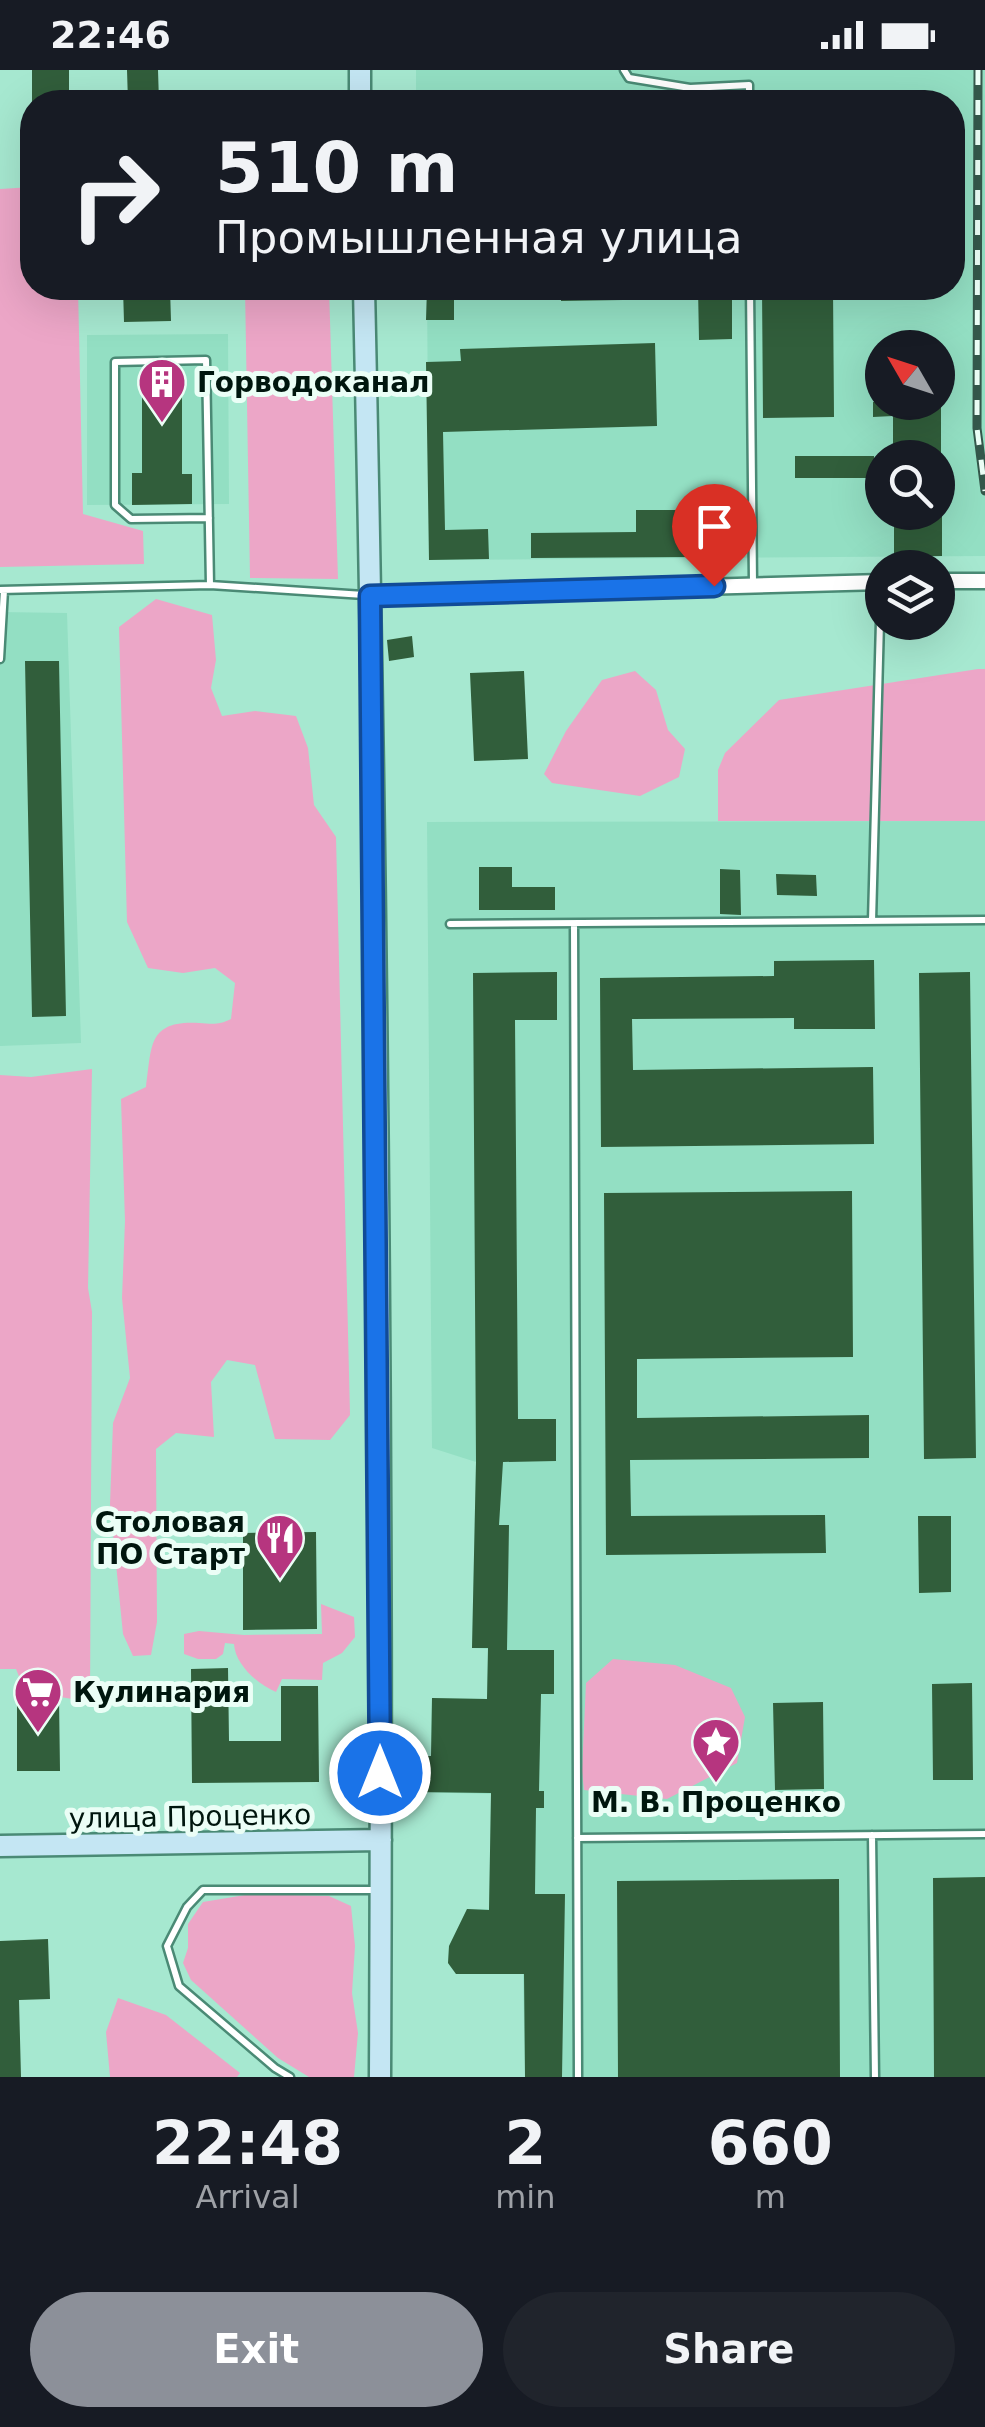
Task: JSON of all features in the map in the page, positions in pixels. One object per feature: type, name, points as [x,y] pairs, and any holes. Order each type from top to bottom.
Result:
[{"type":"main road","points":[[364,300],[370,596],[380,2077]]},
{"type":"main road","name":"улица Проценко","points":[[0,1846],[381,1840]]},
{"type":"street","points":[[955,581],[985,580]]},
{"type":"street","points":[[370,596],[865,582]]},
{"type":"lane","points":[[624,70],[629,78],[690,88],[749,86],[749,90]]},
{"type":"lane","points":[[750,300],[753,585]]},
{"type":"lane","points":[[208,518],[131,519],[115,505],[115,362],[206,360],[210,585]]},
{"type":"lane","points":[[0,659],[2,590],[210,585],[370,596]]},
{"type":"lane","points":[[872,922],[880,640]]},
{"type":"lane","points":[[450,924],[985,920]]},
{"type":"lane","points":[[574,924],[578,2077]]},
{"type":"lane","points":[[577,1838],[985,1834]]},
{"type":"lane","points":[[872,1836],[875,2077]]},
{"type":"lane","points":[[290,2077],[178,1986],[166,1946],[187,1906],[204,1890],[380,1890]]},
{"type":"shaded area","points":[[416,70],[985,70],[985,556],[955,556],[955,550],[865,550],[865,557],[429,560],[427,300],[965,300],[965,90],[416,90]]},
{"type":"shaded area","points":[[20,188],[20,300],[78,300],[83,514],[143,531],[144,564],[0,567],[0,189]]},
{"type":"shaded area","points":[[245,300],[329,300],[338,579],[250,578]]},
{"type":"shaded area","points":[[228,334],[229,504],[87,505],[87,335]]},
{"type":"shaded area","points":[[156,599],[212,615],[216,660],[211,688],[222,716],[255,711],[296,716],[308,748],[314,805],[336,837],[350,1415],[330,1440],[275,1439],[255,1365],[227,1360],[211,1382],[214,1437],[176,1433],[156,1449],[157,1622],[151,1655],[133,1656],[123,1634],[110,1504],[113,1423],[130,1378],[122,1298],[125,1221],[121,1099],[146,1087],[152,1048],[161,1031],[182,1023],[216,1024],[231,1019],[235,983],[215,968],[183,973],[148,968],[127,922],[119,627]]},
{"type":"shaded area","points":[[0,612],[67,613],[81,1043],[0,1046]]},
{"type":"shaded area","points":[[985,669],[985,821],[718,821],[718,770],[725,753],[779,700]]},
{"type":"shaded area","points":[[635,671],[656,690],[668,730],[685,749],[679,777],[640,796],[552,783],[544,774],[566,731],[602,680]]},
{"type":"shaded area","points":[[985,821],[985,2077],[525,2077],[523,1974],[456,1974],[448,1963],[449,1946],[467,1909],[489,1909],[491,1794],[413,1792],[413,1756],[439,1756],[440,1740],[431,1740],[432,1698],[487,1699],[488,1649],[472,1648],[476,1462],[432,1448],[427,822]]},
{"type":"shaded area","points":[[92,1069],[88,1288],[92,1312],[90,1702],[25,1691],[16,1669],[0,1669],[0,1075],[31,1077]]},
{"type":"shaded area","points":[[321,1604],[354,1617],[355,1637],[342,1653],[323,1663],[322,1680],[282,1679],[276,1692],[248,1673],[234,1644],[225,1643],[223,1654],[216,1659],[184,1654],[184,1634],[199,1631],[322,1634]]},
{"type":"shaded area","points":[[613,1659],[675,1665],[731,1688],[745,1717],[737,1763],[667,1799],[584,1790],[586,1683]]},
{"type":"shaded area","points":[[251,1894],[329,1896],[351,1906],[355,1946],[352,1993],[358,2033],[354,2077],[309,2077],[278,2058],[191,1980],[183,1963],[188,1948],[188,1924],[203,1902]]},
{"type":"shaded area","points":[[118,1998],[166,2015],[240,2073],[237,2077],[110,2077],[106,2032]]},
{"type":"building","points":[[32,70],[69,70],[69,90],[32,90]]},
{"type":"building","points":[[127,70],[158,70],[159,90],[128,90]]},
{"type":"building","points":[[123,300],[170,300],[171,321],[124,322]]},
{"type":"building","points":[[427,300],[454,300],[454,320],[426,320]]},
{"type":"building","points":[[698,300],[732,300],[732,339],[699,340]]},
{"type":"building","points":[[762,300],[833,300],[834,417],[763,418]]},
{"type":"building","points":[[655,343],[657,426],[443,432],[445,530],[488,529],[489,559],[429,560],[426,362],[461,361],[460,349]]},
{"type":"building","name":"Горводоканал","points":[[182,376],[182,474],[192,474],[192,504],[132,505],[132,473],[142,473],[142,377]]},
{"type":"building","points":[[893,420],[941,420],[941,440],[893,440]]},
{"type":"building","points":[[795,456],[865,456],[865,478],[795,478]]},
{"type":"building","points":[[636,510],[692,510],[692,557],[531,558],[531,533],[636,532]]},
{"type":"building","points":[[894,530],[942,530],[942,550],[894,550]]},
{"type":"building","points":[[412,636],[414,657],[389,661],[387,640]]},
{"type":"building","points":[[25,661],[59,661],[66,1016],[32,1017]]},
{"type":"building","points":[[524,671],[528,759],[474,761],[470,673]]},
{"type":"building","points":[[479,867],[512,867],[512,887],[555,887],[555,910],[479,910]]},
{"type":"building","points":[[720,869],[740,870],[741,915],[720,914]]},
{"type":"building","points":[[776,874],[816,875],[817,896],[777,895]]},
{"type":"building","points":[[874,960],[875,1029],[794,1029],[794,1018],[632,1019],[633,1070],[873,1067],[874,1144],[601,1147],[600,978],[774,976],[774,961]]},
{"type":"building","points":[[557,972],[557,1020],[515,1020],[518,1419],[556,1419],[556,1461],[503,1462],[499,1525],[509,1525],[507,1650],[554,1650],[554,1694],[541,1694],[539,1791],[544,1791],[544,1808],[536,1808],[535,1894],[565,1894],[562,2077],[525,2077],[524,1974],[456,1974],[448,1963],[449,1946],[467,1909],[489,1910],[491,1793],[413,1792],[413,1756],[431,1756],[432,1698],[487,1699],[488,1648],[472,1648],[476,1462],[473,973]]},
{"type":"building","points":[[970,972],[976,1458],[924,1459],[919,973]]},
{"type":"building","points":[[852,1191],[853,1357],[637,1359],[637,1418],[869,1415],[869,1458],[630,1460],[631,1516],[825,1515],[826,1553],[606,1555],[604,1193]]},
{"type":"building","points":[[918,1516],[951,1516],[951,1592],[919,1593]]},
{"type":"building","name":"Столовая ПО Старт","points":[[316,1532],[317,1629],[243,1630],[243,1533]]},
{"type":"building","points":[[228,1668],[229,1741],[281,1741],[281,1686],[318,1686],[319,1782],[192,1783],[191,1669]]},
{"type":"building","points":[[972,1683],[973,1780],[933,1780],[932,1684]]},
{"type":"building","name":"Кулинария","points":[[17,1697],[59,1697],[60,1771],[17,1771]]},
{"type":"building","points":[[823,1702],[824,1789],[775,1790],[773,1703]]},
{"type":"building","points":[[985,1877],[985,2077],[934,2077],[933,1878]]},
{"type":"building","points":[[839,1879],[840,2077],[618,2077],[617,1881]]},
{"type":"building","points":[[48,1939],[50,1999],[19,2000],[21,2077],[0,2077],[0,1941]]},
{"type":"railway","points":[[978,70],[977,428],[985,491]]},
{"type":"place","name":"Горводоканал","points":[[162,424]]},
{"type":"place","name":"Столовая ПО Старт","points":[[280,1580]]},
{"type":"place","name":"Кулинария","points":[[38,1734]]},
{"type":"place","name":"М. В. Проценко","points":[[716,1784]]},
{"type":"route","points":[[380,1773],[370,596],[714,586]]}]
